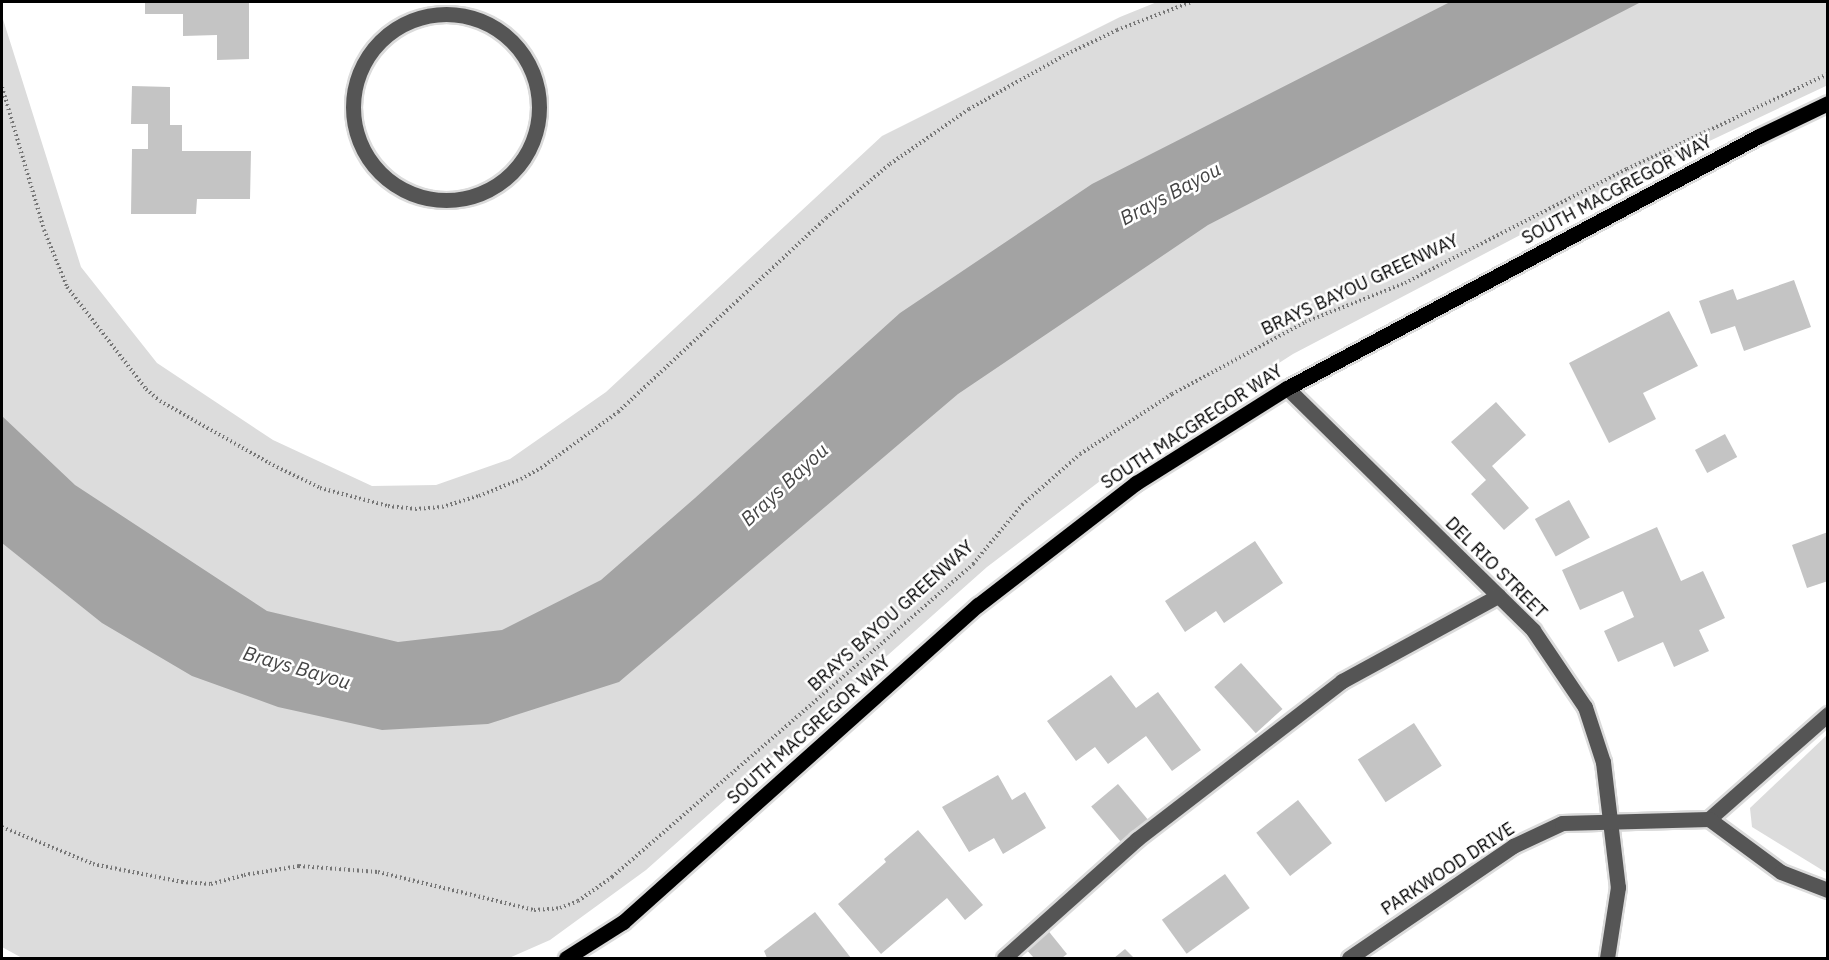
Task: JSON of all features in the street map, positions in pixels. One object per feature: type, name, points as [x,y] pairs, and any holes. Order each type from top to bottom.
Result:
[{"type":"main road","name":"SOUTH MACGREGOR WAY","points":[[566,958],[623,922],[978,605],[1136,483],[1287,388],[1759,136],[1827,103]]},
{"type":"street","points":[[448,8],[477,19],[503,33],[523,54],[536,80],[540,109],[534,138],[520,163],[506,177],[499,183],[472,196],[443,200],[414,195],[389,181],[368,160],[356,133],[352,105],[357,75],[372,50],[393,30],[419,17],[448,8]]},
{"type":"street","name":"DEL RIO STREET","points":[[1287,388],[1533,630],[1585,707],[1603,762],[1618,887],[1607,958]]},
{"type":"street","points":[[1004,958],[1137,839],[1342,681],[1498,596]]},
{"type":"street","points":[[1827,714],[1709,819],[1781,872],[1827,890]]},
{"type":"street","name":"PARKWOOD DRIVE","points":[[1349,958],[1513,846],[1562,823],[1709,819]]},
{"type":"path","points":[[2,87],[44,230],[67,287],[146,389],[160,401],[269,463],[320,488],[388,506],[415,509],[442,507],[479,496],[541,468],[618,412],[826,218],[890,164],[969,109],[1063,56],[1117,30],[1191,2]]},
{"type":"path","name":"BRAYS BAYOU GREENWAY","points":[[2,827],[93,864],[182,882],[211,884],[244,875],[299,866],[378,872],[534,910],[560,908],[578,901],[621,870],[973,564],[1022,505],[1080,454],[1172,393],[1305,322],[1405,283],[1627,168],[1827,74]]},
{"type":"shaded area","points":[[1157,2],[1827,2],[1828,85],[1612,187],[1293,354],[1129,459],[987,567],[646,870],[550,940],[509,958],[22,958],[2,947],[2,16],[81,267],[157,363],[273,440],[372,486],[436,485],[510,459],[606,392],[882,136],[1120,17]]},
{"type":"shaded area","points":[[1827,735],[1827,873],[1752,827],[1750,808]]},
{"type":"water","name":"Brays Bayou","points":[[1450,2],[1641,2],[1208,225],[958,394],[619,682],[488,724],[382,730],[278,707],[192,676],[102,623],[2,543],[2,416],[75,485],[267,611],[398,642],[502,630],[601,580],[900,313],[1092,184]]},
{"type":"building","points":[[145,2],[249,2],[249,59],[217,60],[217,35],[183,36],[183,14],[145,14]]},
{"type":"building","points":[[132,86],[170,87],[170,125],[182,125],[182,151],[251,151],[250,199],[197,199],[196,214],[131,214],[132,149],[148,149],[148,124],[131,124]]},
{"type":"building","points":[[1794,280],[1811,327],[1744,351],[1735,326],[1711,334],[1699,301],[1733,289],[1737,300]]},
{"type":"building","points":[[1669,311],[1698,366],[1643,393],[1656,419],[1609,443],[1569,363]]},
{"type":"building","points":[[1496,402],[1526,435],[1492,466],[1529,508],[1504,530],[1471,494],[1486,480],[1451,442]]},
{"type":"building","points":[[1725,434],[1737,457],[1707,473],[1695,450]]},
{"type":"building","points":[[1569,500],[1590,538],[1556,557],[1535,519]]},
{"type":"building","points":[[1657,527],[1681,581],[1703,571],[1725,618],[1699,630],[1709,651],[1674,667],[1663,642],[1618,662],[1604,631],[1634,617],[1623,591],[1580,610],[1562,570]]},
{"type":"building","points":[[1828,532],[1828,581],[1807,588],[1792,545]]},
{"type":"building","points":[[1255,541],[1283,583],[1224,623],[1216,611],[1185,632],[1165,601]]},
{"type":"building","points":[[1241,663],[1282,709],[1256,733],[1214,687]]},
{"type":"building","points":[[1111,675],[1136,708],[1158,692],[1201,750],[1172,771],[1146,736],[1108,764],[1095,747],[1076,761],[1047,721]]},
{"type":"building","points":[[1414,723],[1442,766],[1386,802],[1358,759]]},
{"type":"building","points":[[998,775],[1012,800],[1025,792],[1046,828],[1003,854],[994,838],[969,852],[942,807]]},
{"type":"building","points":[[1118,784],[1148,820],[1121,843],[1091,806]]},
{"type":"building","points":[[1298,800],[1332,843],[1290,876],[1256,833]]},
{"type":"building","points":[[918,830],[983,905],[965,920],[947,898],[881,954],[838,904]]},
{"type":"building","points":[[1225,874],[1250,908],[1187,954],[1162,920]]},
{"type":"building","points":[[815,912],[851,958],[767,958],[764,951]]},
{"type":"building","points":[[1046,928],[1067,954],[1062,958],[1034,958],[1024,947]]},
{"type":"building","points":[[1125,949],[1134,958],[1114,958]]}]
